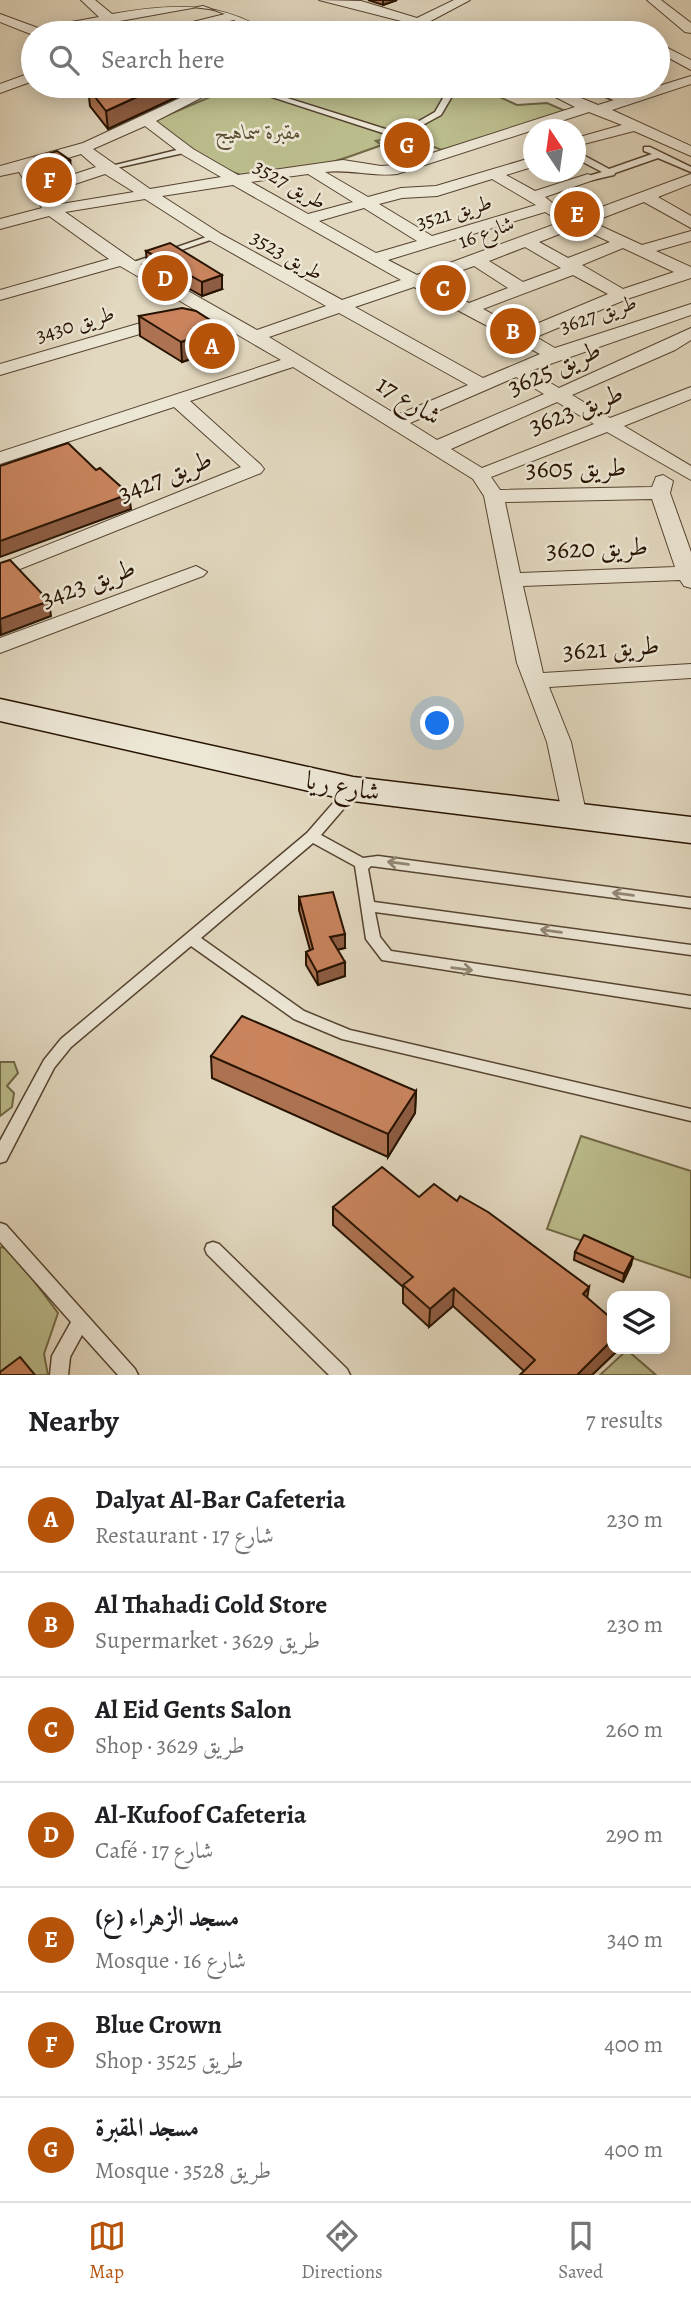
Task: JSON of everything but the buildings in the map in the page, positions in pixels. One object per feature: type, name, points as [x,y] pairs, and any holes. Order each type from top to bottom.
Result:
[{"type":"main road","name":"شارع ريا","points":[[0,710],[353,789],[691,830]]},
{"type":"street","points":[[87,0],[113,21]]},
{"type":"street","points":[[89,21],[171,5],[232,0]]},
{"type":"street","points":[[325,0],[352,1],[415,21]]},
{"type":"street","points":[[420,21],[464,0]]},
{"type":"street","points":[[653,0],[690,29]]},
{"type":"street","points":[[211,3],[242,21]]},
{"type":"street","points":[[212,21],[234,16]]},
{"type":"street","points":[[0,18],[21,26]]},
{"type":"street","points":[[670,33],[690,29]]},
{"type":"street","points":[[1,88],[21,80]]},
{"type":"street","points":[[670,87],[691,80]]},
{"type":"street","points":[[675,85],[691,94]]},
{"type":"street","points":[[0,171],[23,167],[82,147],[191,98]]},
{"type":"street","points":[[568,98],[691,152]]},
{"type":"street","points":[[562,119],[638,98]]},
{"type":"street","name":"طريق 3527","points":[[146,120],[185,150],[374,258],[554,354]]},
{"type":"street","points":[[586,139],[635,126]]},
{"type":"street","points":[[0,224],[51,210],[149,196],[239,179],[344,165],[381,171],[397,169],[523,131]]},
{"type":"street","points":[[653,152],[666,140]]},
{"type":"street","name":"طريق 3523","points":[[82,147],[107,168],[149,196],[338,308]]},
{"type":"street","points":[[472,147],[510,166]]},
{"type":"street","name":"طريق 3521","points":[[445,154],[510,166],[540,202],[575,222],[690,273]]},
{"type":"street","points":[[308,219],[401,193],[437,191],[510,166]]},
{"type":"street","name":"شارع 17","points":[[23,167],[51,210],[126,262],[397,422],[480,475],[494,496],[509,579],[534,681],[559,742],[575,817]]},
{"type":"street","points":[[39,191],[107,168]]},
{"type":"street","points":[[397,169],[437,191]]},
{"type":"street","points":[[313,171],[429,241]]},
{"type":"street","points":[[540,202],[588,179]]},
{"type":"street","name":"شارع 16","points":[[255,337],[527,242],[689,179]]},
{"type":"street","points":[[645,196],[691,223]]},
{"type":"street","name":"طريق 3521","points":[[374,258],[540,202]]},
{"type":"street","points":[[641,250],[691,236]]},
{"type":"street","points":[[527,242],[573,266],[614,298],[637,325]]},
{"type":"street","points":[[468,309],[622,243]]},
{"type":"street","points":[[476,260],[520,288]]},
{"type":"street","name":"طريق 3430","points":[[0,295],[126,262]]},
{"type":"street","points":[[521,337],[614,298],[690,273]]},
{"type":"street","points":[[338,308],[484,386]]},
{"type":"street","name":"طريق 3430","points":[[0,370],[202,309]]},
{"type":"street","name":"طريق 3627","points":[[397,422],[554,354],[691,309]]},
{"type":"street","points":[[665,316],[691,332]]},
{"type":"street","name":"طريق 3625","points":[[436,447],[558,395],[691,332]]},
{"type":"street","points":[[0,458],[294,361]]},
{"type":"street","points":[[518,371],[683,469]]},
{"type":"street","name":"طريق 3623","points":[[480,475],[691,393]]},
{"type":"street","name":"طريق 3427","points":[[0,571],[254,469],[176,399]]},
{"type":"street","points":[[660,493],[664,478],[683,469]]},
{"type":"street","name":"طريق 3605","points":[[494,496],[660,493]]},
{"type":"street","name":"طريق 3620","points":[[509,579],[689,577],[660,493]]},
{"type":"street","name":"طريق 3423","points":[[0,646],[196,572]]},
{"type":"street","name":"طريق 3621","points":[[534,681],[691,671]]},
{"type":"lane","points":[[280,98],[400,136]]},
{"type":"lane","points":[[388,142],[438,113],[447,98]]},
{"type":"lane","points":[[617,98],[626,102]]},
{"type":"lane","points":[[107,168],[185,150]]},
{"type":"lane","points":[[588,179],[611,173],[653,152],[689,179]]},
{"type":"lane","points":[[586,160],[611,173]]},
{"type":"lane","name":"طريق 3523","points":[[126,262],[215,237]]},
{"type":"lane","points":[[0,1156],[49,1064],[66,1043],[312,836],[340,808],[353,789]]},
{"type":"lane","points":[[312,836],[363,864],[378,861],[691,903]]},
{"type":"lane","points":[[363,864],[361,868],[375,946],[395,959],[691,1002]]},
{"type":"lane","points":[[367,906],[691,950]]},
{"type":"lane","points":[[191,938],[288,1008],[347,1035],[691,1115]]},
{"type":"lane","points":[[0,1230],[129,1375]]},
{"type":"lane","points":[[213,1249],[341,1375]]},
{"type":"lane","points":[[59,1375],[61,1356],[81,1321]]},
{"type":"green space","name":"مقبرة سماهيج","points":[[208,98],[502,98],[517,105],[547,103],[568,112],[545,119],[523,119],[523,126],[442,150],[414,140],[391,138],[376,141],[382,145],[316,167],[262,179],[225,169],[151,122]]},
{"type":"green space","points":[[0,1062],[14,1062],[18,1073],[7,1086],[14,1093],[12,1107],[0,1116]]},
{"type":"green space","points":[[581,1136],[691,1171],[691,1278],[547,1229]]},
{"type":"green space","points":[[0,1247],[10,1249],[58,1313],[44,1354],[48,1375],[0,1375]]},
{"type":"green space","points":[[623,1354],[632,1354],[656,1375],[600,1375]]},
{"type":"place","name":"مسجد المقبرة","points":[[407,145]]},
{"type":"place","name":"Blue Crown","points":[[49,180]]},
{"type":"place","name":"مسجد الزهراء (ع)","points":[[577,214]]},
{"type":"place","name":"Al-Kufoof Cafeteria","points":[[165,278]]},
{"type":"place","name":"Al Eid Gents Salon","points":[[443,288]]},
{"type":"place","name":"Al Thahadi Cold Store","points":[[513,331]]},
{"type":"place","name":"Dalyat Al-Bar Cafeteria","points":[[212,346]]}]
